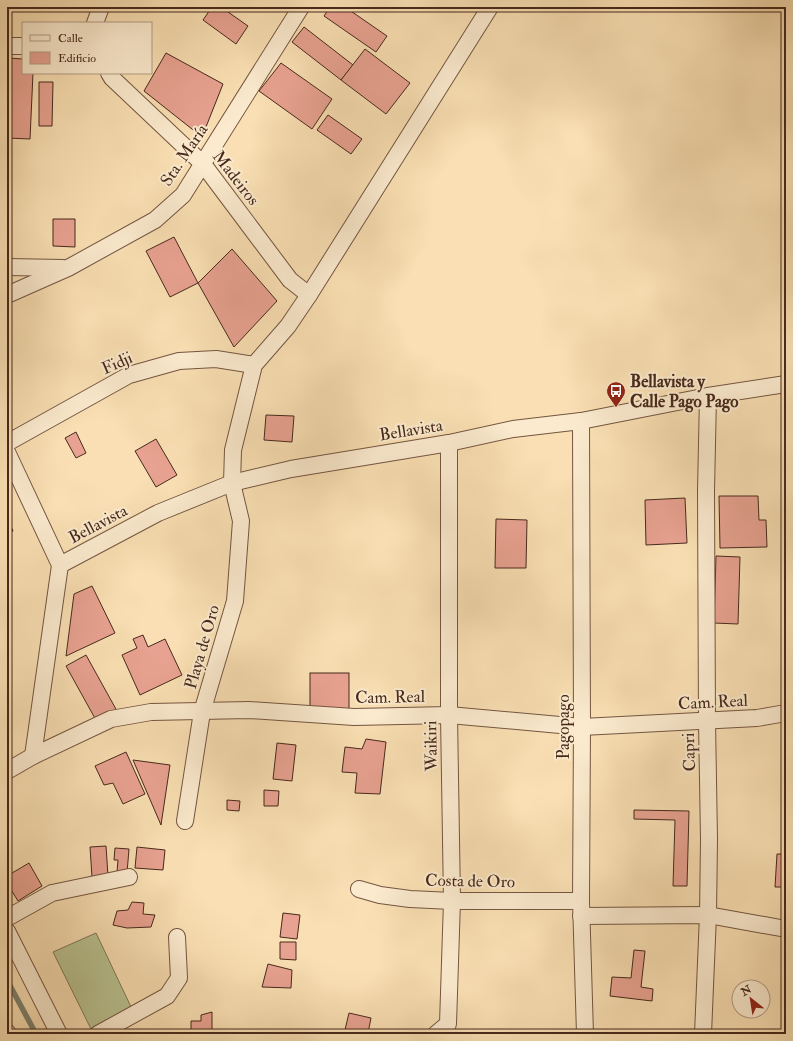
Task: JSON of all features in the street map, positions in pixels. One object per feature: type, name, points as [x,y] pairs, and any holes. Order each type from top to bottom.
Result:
[{"type":"street","points":[[95,22],[101,7]]},
{"type":"street","name":"Sta. María","points":[[7,295],[68,268],[155,220],[183,195],[301,7]]},
{"type":"street","points":[[254,365],[288,326],[490,7]]},
{"type":"street","points":[[7,46],[22,46]]},
{"type":"street","name":"Madeiros","points":[[110,74],[112,78],[203,164],[290,280],[308,295]]},
{"type":"street","points":[[7,267],[68,268]]},
{"type":"street","name":"Fidji","points":[[7,443],[130,375],[179,361],[216,359],[254,365]]},
{"type":"street","name":"Playa de Oro","points":[[185,821],[202,712],[235,601],[241,521],[232,483],[233,450],[254,365]]},
{"type":"street","name":"Bellavista","points":[[60,565],[158,513],[232,483],[291,469],[448,443],[513,429],[581,421],[708,396],[786,384]]},
{"type":"street","name":"Capri","points":[[703,1034],[708,915],[709,839],[706,490],[708,396]]},
{"type":"street","name":"Pagopago","points":[[581,421],[581,908],[585,1034]]},
{"type":"street","name":"Waikiri","points":[[442,1029],[452,901],[449,715],[448,443]]},
{"type":"street","points":[[7,452],[60,565],[33,756]]},
{"type":"street","name":"Cam. Real","points":[[7,771],[33,756],[111,719],[152,712],[249,710],[354,717],[449,715],[582,726],[757,718],[786,713]]},
{"type":"street","points":[[7,918],[52,893],[129,877]]},
{"type":"street","name":"Costa de Oro","points":[[360,889],[380,896],[410,900],[708,915],[786,929]]},
{"type":"street","points":[[7,931],[59,1034]]},
{"type":"street","points":[[98,1034],[167,996],[179,978],[177,937]]},
{"type":"green space","points":[[96,933],[132,1009],[91,1029],[53,952]]},
{"type":"building","points":[[212,7],[221,7],[248,26],[236,44],[203,20]]},
{"type":"building","points":[[330,7],[345,7],[387,36],[376,52],[324,16]]},
{"type":"building","points":[[304,27],[353,65],[341,80],[292,42]]},
{"type":"building","points":[[365,49],[410,83],[386,114],[341,80]]},
{"type":"building","points":[[166,53],[223,84],[202,137],[144,91]]},
{"type":"building","points":[[7,58],[22,59],[22,74],[33,74],[30,139],[7,138]]},
{"type":"building","points":[[281,63],[332,99],[312,129],[259,91]]},
{"type":"building","points":[[39,82],[53,82],[52,126],[39,126]]},
{"type":"building","points":[[328,115],[362,139],[351,154],[317,130]]},
{"type":"building","points":[[53,219],[75,219],[75,247],[53,246]]},
{"type":"building","points":[[174,237],[198,283],[170,297],[146,251]]},
{"type":"building","points":[[232,249],[277,301],[234,347],[198,283]]},
{"type":"building","points":[[266,415],[294,416],[292,442],[264,440]]},
{"type":"building","points":[[76,432],[86,453],[76,458],[65,438]]},
{"type":"building","points":[[156,439],[177,475],[156,487],[135,451]]},
{"type":"building","points":[[719,496],[758,496],[759,520],[766,520],[767,547],[720,548]]},
{"type":"building","points":[[685,498],[687,543],[646,545],[645,500]]},
{"type":"building","points":[[7,518],[13,531],[7,534]]},
{"type":"building","points":[[496,519],[527,520],[526,568],[495,568]]},
{"type":"building","points":[[716,556],[740,557],[738,624],[714,623]]},
{"type":"building","points":[[92,586],[115,633],[66,656],[74,594]]},
{"type":"building","points":[[143,635],[148,647],[165,639],[182,675],[140,695],[122,655],[137,648],[133,639]]},
{"type":"building","points":[[86,655],[117,711],[97,722],[66,666]]},
{"type":"building","points":[[310,673],[349,673],[349,710],[310,710]]},
{"type":"building","points":[[366,739],[386,742],[380,794],[355,793],[357,773],[342,772],[345,747],[362,749]]},
{"type":"building","points":[[277,743],[296,745],[292,781],[273,779]]},
{"type":"building","points":[[126,752],[145,794],[123,804],[113,783],[104,785],[95,766]]},
{"type":"building","points":[[133,760],[170,765],[161,825]]},
{"type":"building","points":[[264,790],[279,791],[278,806],[264,806]]},
{"type":"building","points":[[227,800],[240,801],[239,811],[227,810]]},
{"type":"building","points":[[634,810],[689,811],[687,886],[673,886],[675,820],[634,819]]},
{"type":"building","points":[[106,846],[108,876],[92,877],[90,847]]},
{"type":"building","points":[[137,847],[165,850],[163,870],[135,868]]},
{"type":"building","points":[[115,848],[129,849],[127,873],[117,872],[118,860],[114,860]]},
{"type":"building","points":[[777,854],[786,854],[786,887],[775,887]]},
{"type":"building","points":[[29,863],[42,886],[18,901],[7,883],[7,876]]},
{"type":"building","points":[[132,902],[144,903],[143,914],[155,915],[151,927],[127,928],[113,925],[117,911],[128,910]]},
{"type":"building","points":[[283,913],[300,915],[297,939],[280,937]]},
{"type":"building","points":[[280,942],[296,942],[296,960],[280,959]]},
{"type":"building","points":[[634,950],[645,951],[641,987],[653,989],[652,1001],[610,996],[612,977],[631,978]]},
{"type":"building","points":[[268,964],[292,970],[291,988],[262,987]]},
{"type":"building","points":[[212,1012],[212,1030],[191,1030],[191,1021],[201,1021],[201,1015]]},
{"type":"building","points":[[349,1013],[371,1018],[368,1033],[373,1034],[344,1034]]},
{"type":"waterway","points":[[7,980],[36,1034]]},
{"type":"place","name":"Bellavista y Calle Pago Pago","points":[[616,408]]}]
